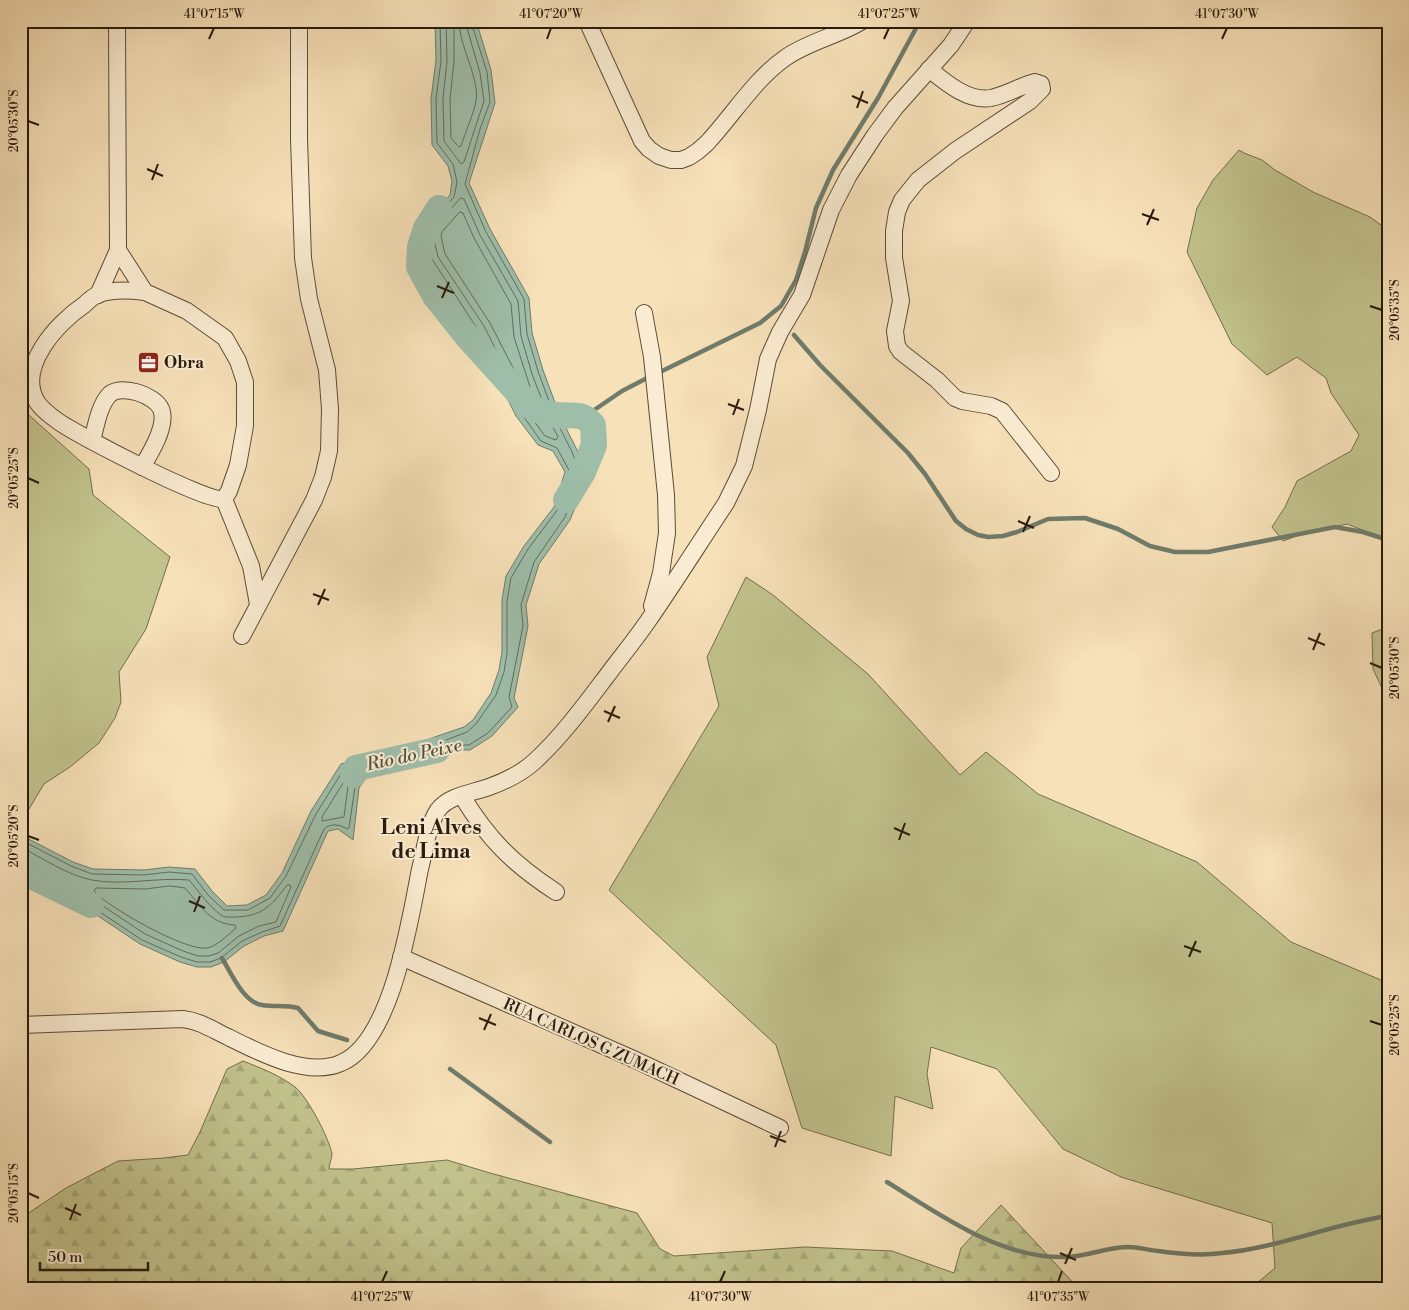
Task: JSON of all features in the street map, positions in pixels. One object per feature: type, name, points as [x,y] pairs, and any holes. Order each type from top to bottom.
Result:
[{"type":"street","points":[[117,21],[118,250],[98,294],[74,312],[54,331],[37,356],[32,375],[32,392],[37,403],[60,422],[92,441],[142,467],[216,499],[224,499]]},
{"type":"street","points":[[242,636],[314,500],[323,477],[329,451],[330,409],[327,370],[309,299],[303,258],[299,139],[299,21]]},
{"type":"street","points":[[587,21],[642,141],[659,156],[671,160],[681,160],[689,157],[703,147],[755,86],[786,57],[806,46],[845,32],[862,21]]},
{"type":"street","points":[[21,1025],[183,1019],[199,1022],[277,1059],[299,1066],[322,1067],[340,1064],[352,1056],[371,1036],[381,1016],[401,957],[428,835],[439,809],[447,802],[501,782],[534,762],[571,723],[648,620],[726,503],[737,483],[750,446],[768,359],[780,332],[802,295],[822,232],[849,175],[895,108],[951,45],[967,21]]},
{"type":"street","points":[[929,69],[947,83],[976,97],[990,98],[1035,82],[1041,84],[1042,90],[1030,101],[970,140],[934,167],[918,180],[902,200],[897,212],[893,243],[901,301],[895,331],[897,346],[901,352],[937,380],[955,398],[991,406],[1002,412],[1052,473]]},
{"type":"street","points":[[118,250],[144,292]]},
{"type":"street","points":[[98,294],[126,290],[144,292],[187,311],[225,338],[238,361],[245,382],[245,426],[238,465],[229,491],[224,499]]},
{"type":"street","points":[[644,313],[653,365],[666,495],[666,533],[661,573],[648,620]]},
{"type":"street","points":[[92,441],[103,405],[112,392],[130,390],[145,395],[162,410],[162,423],[158,438],[142,467]]},
{"type":"street","points":[[224,499],[251,566],[258,604]]},
{"type":"street","points":[[462,796],[478,822],[498,846],[518,865],[556,892]]},
{"type":"street","name":"RUA CARLOS G ZUMACH","points":[[401,957],[628,1057],[780,1128]]},
{"type":"green space","points":[[1239,150],[1262,160],[1275,170],[1313,192],[1370,217],[1388,230],[1388,540],[1347,524],[1302,534],[1283,541],[1272,527],[1285,507],[1297,481],[1351,451],[1359,435],[1331,393],[1326,378],[1297,357],[1267,375],[1232,344],[1187,252],[1197,208],[1213,180]]},
{"type":"green space","points":[[21,408],[89,469],[93,495],[170,557],[146,629],[119,672],[121,702],[115,718],[99,743],[70,767],[44,784],[26,814],[21,817]]},
{"type":"green space","points":[[746,577],[773,595],[868,674],[960,775],[986,752],[1038,794],[1197,862],[1291,942],[1388,983],[1388,1289],[1234,1289],[1256,1284],[1275,1268],[1272,1223],[1121,1177],[1063,1149],[997,1069],[931,1047],[927,1074],[933,1109],[895,1096],[891,1156],[802,1128],[776,1045],[609,890],[719,706],[707,657]]},
{"type":"green space","points":[[1388,627],[1388,701],[1373,669],[1372,633]]},
{"type":"green space","points":[[243,1061],[276,1075],[300,1092],[327,1138],[332,1154],[329,1169],[353,1169],[447,1160],[637,1213],[660,1249],[674,1256],[805,1247],[892,1251],[954,1273],[961,1248],[1001,1205],[1079,1289],[21,1289],[21,1218],[66,1188],[118,1161],[188,1155],[227,1069]]},
{"type":"water","points":[[435,21],[480,21],[478,27],[491,70],[495,103],[469,183],[490,229],[529,298],[532,333],[543,370],[560,416],[577,450],[587,478],[570,520],[539,564],[526,605],[528,626],[514,698],[518,707],[492,736],[470,750],[442,750],[421,761],[397,757],[385,760],[371,771],[359,788],[353,840],[338,829],[328,831],[283,931],[264,936],[244,946],[224,962],[211,967],[197,967],[180,962],[140,944],[56,888],[21,876],[21,835],[73,862],[93,869],[144,870],[169,867],[195,869],[212,891],[227,906],[247,905],[266,895],[282,873],[311,811],[341,764],[426,740],[464,727],[473,720],[491,693],[499,670],[502,652],[502,600],[506,576],[524,546],[554,507],[565,472],[553,451],[538,445],[516,416],[474,332],[427,261],[421,235],[425,221],[450,195],[452,181],[448,166],[432,145],[431,99],[436,60]]},
{"type":"waterway","points":[[658,373],[760,323],[781,306],[796,280],[816,208],[833,170],[878,98],[920,21]]},
{"type":"waterway","name":"Rio do Peixe","points":[[439,208],[426,228],[420,247],[419,267],[435,296],[466,335],[530,406],[550,414],[581,416],[593,425],[594,445],[583,472],[566,500]]},
{"type":"waterway","points":[[794,335],[820,365],[908,453],[925,474],[956,521],[978,535],[988,537],[1003,536],[1048,519],[1085,518],[1118,529],[1150,546],[1175,552],[1208,552],[1335,527],[1363,532],[1388,540]]},
{"type":"waterway","points":[[584,417],[622,391],[651,376]]},
{"type":"waterway","name":"Rio do Peixe","points":[[353,775],[356,768],[437,750]]},
{"type":"waterway","name":"Rio do Peixe","points":[[21,871],[91,905]]},
{"type":"waterway","points":[[222,958],[244,993],[255,1003],[266,1006],[298,1008],[318,1031],[347,1040]]},
{"type":"waterway","points":[[450,1069],[550,1142]]},
{"type":"waterway","points":[[887,1182],[971,1232],[1017,1251],[1041,1256],[1073,1257],[1128,1247],[1182,1254],[1222,1253],[1264,1246],[1346,1224],[1388,1216]]},
{"type":"place","name":"Obra","points":[[148,363]]},
{"type":"district","name":"Leni Alves de Lima","points":[[431,840]]}]
